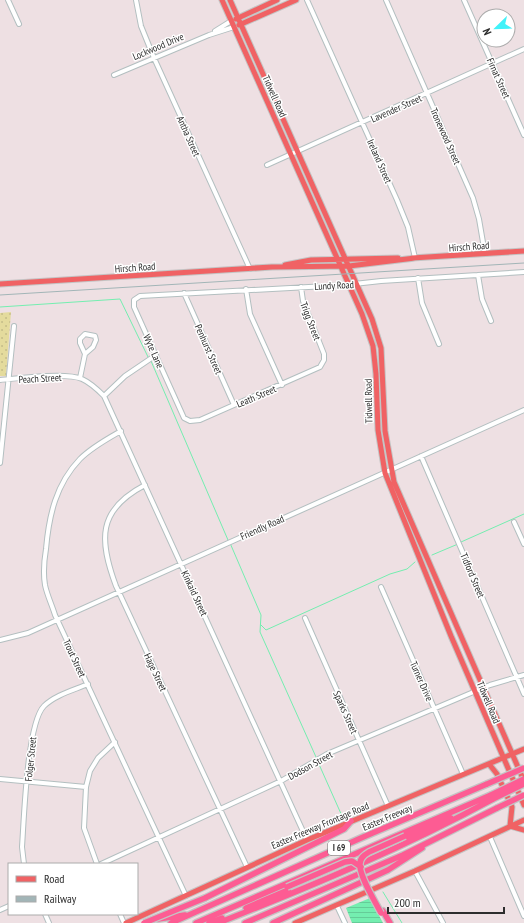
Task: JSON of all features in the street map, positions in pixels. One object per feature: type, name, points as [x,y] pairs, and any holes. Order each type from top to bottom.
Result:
[{"type":"highway","name":"Eastex Freeway","points":[[171,923],[361,838],[524,768]]},
{"type":"highway","name":"I 69","points":[[492,797],[524,780]]},
{"type":"highway","name":"I 69","points":[[196,923],[524,784]]},
{"type":"highway","points":[[245,923],[430,842],[524,795]]},
{"type":"highway","points":[[359,865],[364,854],[492,797]]},
{"type":"highway","points":[[218,923],[303,889],[412,840],[492,797]]},
{"type":"highway","points":[[144,923],[205,898],[344,829],[351,821]]},
{"type":"highway","points":[[363,872],[363,862],[366,857],[405,837]]},
{"type":"highway","points":[[273,923],[388,870],[411,857],[430,842]]},
{"type":"highway","points":[[209,923],[345,862],[352,861],[359,865],[363,872],[386,923]]},
{"type":"highway","points":[[202,923],[348,865],[357,867],[363,872]]},
{"type":"highway","points":[[382,912],[390,923]]},
{"type":"highway","points":[[144,923],[170,916],[191,914]]},
{"type":"main road","name":"Tidwell Road","points":[[222,0],[362,314],[373,346],[380,407],[391,470],[396,487],[461,632],[483,688],[524,780]]},
{"type":"main road","name":"Tidwell Road","points":[[230,0],[372,319],[380,345],[383,364],[378,430],[385,473],[451,636],[524,805]]},
{"type":"main road","name":"Lockwood Drive","points":[[232,21],[277,0]]},
{"type":"main road","name":"Lockwood Drive","points":[[234,27],[296,0]]},
{"type":"main road","points":[[261,88],[268,86]]},
{"type":"main road","points":[[311,198],[317,195]]},
{"type":"main road","name":"Hirsch Road","points":[[272,267],[311,260],[415,258],[524,251]]},
{"type":"main road","name":"Hirsch Road","points":[[0,284],[272,267],[348,266],[415,258]]},
{"type":"main road","points":[[373,346],[380,345]]},
{"type":"main road","points":[[409,533],[415,530]]},
{"type":"main road","points":[[451,636],[461,632]]},
{"type":"main road","name":"Eastex Freeway Frontage Road","points":[[125,923],[307,840],[524,749]]},
{"type":"main road","points":[[489,764],[497,774],[512,807],[510,826]]},
{"type":"main road","points":[[295,923],[415,871],[524,820]]},
{"type":"main road","points":[[510,826],[524,830]]},
{"type":"street","points":[[8,0],[19,24]]},
{"type":"street","name":"Antha Street","points":[[136,0],[141,26],[154,58],[250,269]]},
{"type":"street","name":"Ireland Street","points":[[307,0],[397,200],[408,227],[415,258]]},
{"type":"street","name":"Tronewood Street","points":[[386,0],[473,198],[479,219],[485,254]]},
{"type":"street","name":"Firnat Street","points":[[464,0],[524,134]]},
{"type":"street","name":"Lockwood Drive","points":[[209,35],[232,21]]},
{"type":"street","name":"Lockwood Drive","points":[[114,75],[209,35],[234,27]]},
{"type":"street","name":"Lavender Street","points":[[267,165],[524,49]]},
{"type":"street","name":"Lundy Road","points":[[143,296],[246,289],[350,285],[418,278],[524,272]]},
{"type":"street","points":[[478,274],[482,298],[491,321]]},
{"type":"street","points":[[418,278],[422,303],[439,344]]},
{"type":"street","name":"Trigg Street","points":[[301,287],[303,301],[324,354]]},
{"type":"street","points":[[246,289],[250,314],[282,385]]},
{"type":"street","name":"Penhurst Street","points":[[184,293],[234,405]]},
{"type":"street","name":"Wyte Lane","points":[[143,296],[134,300],[134,307],[154,356],[180,411]]},
{"type":"street","points":[[0,463],[14,326]]},
{"type":"street","points":[[80,378],[85,354],[95,344],[95,336],[87,334],[81,337],[80,343],[85,354]]},
{"type":"street","name":"Leath Street","points":[[180,411],[184,418],[195,422],[320,367],[324,360],[324,354]]},
{"type":"street","points":[[104,396],[125,376],[154,356]]},
{"type":"street","name":"Peach Street","points":[[0,380],[59,377],[80,378]]},
{"type":"street","name":"Kinkaid Street","points":[[80,378],[92,384],[104,396],[307,840]]},
{"type":"street","name":"Friendly Road","points":[[0,640],[28,633],[524,410]]},
{"type":"street","name":"Trout Street","points":[[121,431],[96,446],[81,458],[68,473],[54,500],[48,523],[44,567],[45,585],[57,619],[186,896]]},
{"type":"street","name":"Tidford Street","points":[[422,456],[524,694]]},
{"type":"street","name":"Hage Street","points":[[145,485],[121,502],[111,516],[105,532],[106,558],[118,592],[247,867]]},
{"type":"street","points":[[514,522],[524,544]]},
{"type":"street","name":"Turner Drive","points":[[381,587],[463,774]]},
{"type":"street","name":"Sparks Street","points":[[305,618],[388,806]]},
{"type":"street","name":"Dodson Street","points":[[103,863],[281,781],[324,755],[475,691],[524,675]]},
{"type":"street","name":"Folger Street","points":[[24,863],[22,847],[32,738],[38,715],[44,706],[54,699],[88,684]]},
{"type":"street","points":[[97,863],[84,828],[86,787],[90,771],[98,758],[115,742]]},
{"type":"street","points":[[0,779],[86,787]]},
{"type":"street","points":[[490,837],[524,916]]},
{"type":"street","points":[[415,871],[443,923]]},
{"type":"street","points":[[337,906],[345,923]]},
{"type":"shaded area","points":[[11,312],[6,376],[0,376],[0,313]]},
{"type":"shaded area","points":[[370,898],[383,923],[352,923],[346,908]]},
{"type":"waterway","points":[[0,307],[120,299],[149,359]]},
{"type":"waterway","points":[[151,361],[228,540]]},
{"type":"waterway","points":[[461,542],[524,514]]},
{"type":"waterway","points":[[230,543],[261,615],[260,632],[316,757]]},
{"type":"waterway","points":[[432,555],[458,544]]},
{"type":"waterway","points":[[261,625],[266,630],[390,574],[407,569],[415,562]]},
{"type":"waterway","points":[[318,762],[342,816]]},
{"type":"waterway","points":[[383,892],[402,923]]},
{"type":"railway","points":[[0,295],[524,263]]}]
